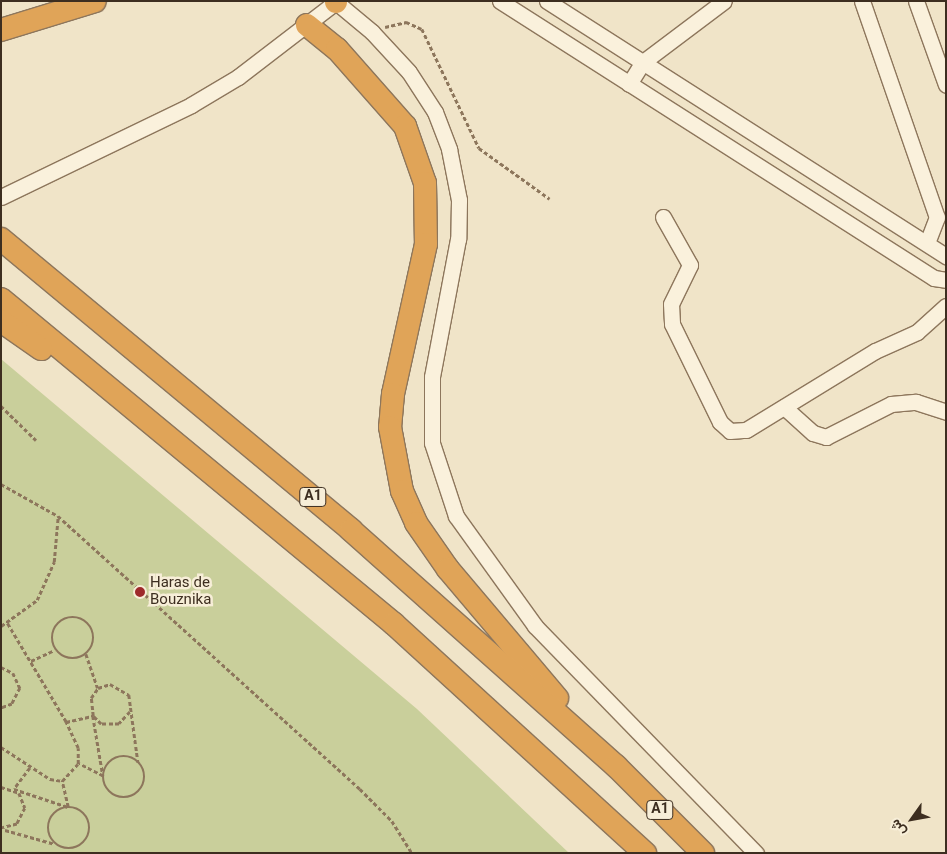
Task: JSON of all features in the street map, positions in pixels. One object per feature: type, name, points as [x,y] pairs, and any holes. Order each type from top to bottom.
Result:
[{"type":"highway","points":[[1,30],[95,1]]},
{"type":"highway","points":[[306,25],[337,49],[405,126],[425,183],[426,244],[393,394],[390,427],[402,490],[416,523],[448,569],[616,766]]},
{"type":"highway","name":"A1","points":[[1,238],[228,423],[616,766],[703,853]]},
{"type":"highway","points":[[1,299],[394,624],[645,853]]},
{"type":"highway","points":[[1,321],[217,476]]},
{"type":"street","points":[[5,195],[191,104],[238,77],[337,1],[372,32],[435,112],[450,149],[459,200],[458,239],[432,377],[432,443],[456,516],[536,626],[756,853]]},
{"type":"street","points":[[500,1],[934,278],[946,280]]},
{"type":"street","points":[[547,1],[946,256]]},
{"type":"street","points":[[629,84],[643,62],[724,1]]},
{"type":"street","points":[[862,1],[937,218],[926,243]]},
{"type":"street","points":[[916,1],[946,86]]},
{"type":"street","points":[[786,184],[800,162]]},
{"type":"street","points":[[663,216],[690,265],[671,304],[670,318],[720,422],[730,431],[741,432],[875,351],[917,332],[946,306]]},
{"type":"street","points":[[784,407],[822,437],[891,404],[916,402],[946,412]]},
{"type":"path","points":[[372,32],[406,22],[422,29],[479,148],[550,199]]},
{"type":"path","points":[[1,406],[36,440]]},
{"type":"path","points":[[1,484],[58,516],[360,789],[392,821],[412,853]]},
{"type":"path","points":[[1,626],[37,600],[54,562],[58,516]]},
{"type":"path","points":[[86,654],[70,659],[55,650],[52,637],[56,626],[78,618],[94,633],[86,654],[98,688],[89,704],[102,776],[106,788],[115,796],[132,796],[145,777],[138,762],[129,695],[121,687],[98,688]]},
{"type":"path","points":[[7,623],[66,722],[78,748],[78,764],[62,781]]},
{"type":"path","points":[[31,661],[55,650]]},
{"type":"path","points":[[1,667],[14,673],[20,688],[12,704],[1,708]]},
{"type":"path","points":[[66,722],[92,716],[113,726],[130,712]]},
{"type":"path","points":[[1,747],[30,768],[62,781]]},
{"type":"path","points":[[102,776],[107,764],[117,756],[138,762]]},
{"type":"path","points":[[78,764],[102,776]]},
{"type":"path","points":[[14,789],[30,768]]},
{"type":"path","points":[[62,781],[68,807]]},
{"type":"path","points":[[1,787],[14,789],[68,807],[88,818],[89,835],[72,849],[1,828]]},
{"type":"path","points":[[1,828],[18,824],[24,814],[22,797],[14,789]]},
{"type":"path","points":[[55,844],[49,834],[50,821],[57,811],[68,807]]},
{"type":"green space","name":"Haras de Bouznika","points":[[1,359],[417,709],[569,853],[1,853]]},
{"type":"place","name":"Haras de Bouznika","points":[[140,592]]}]
